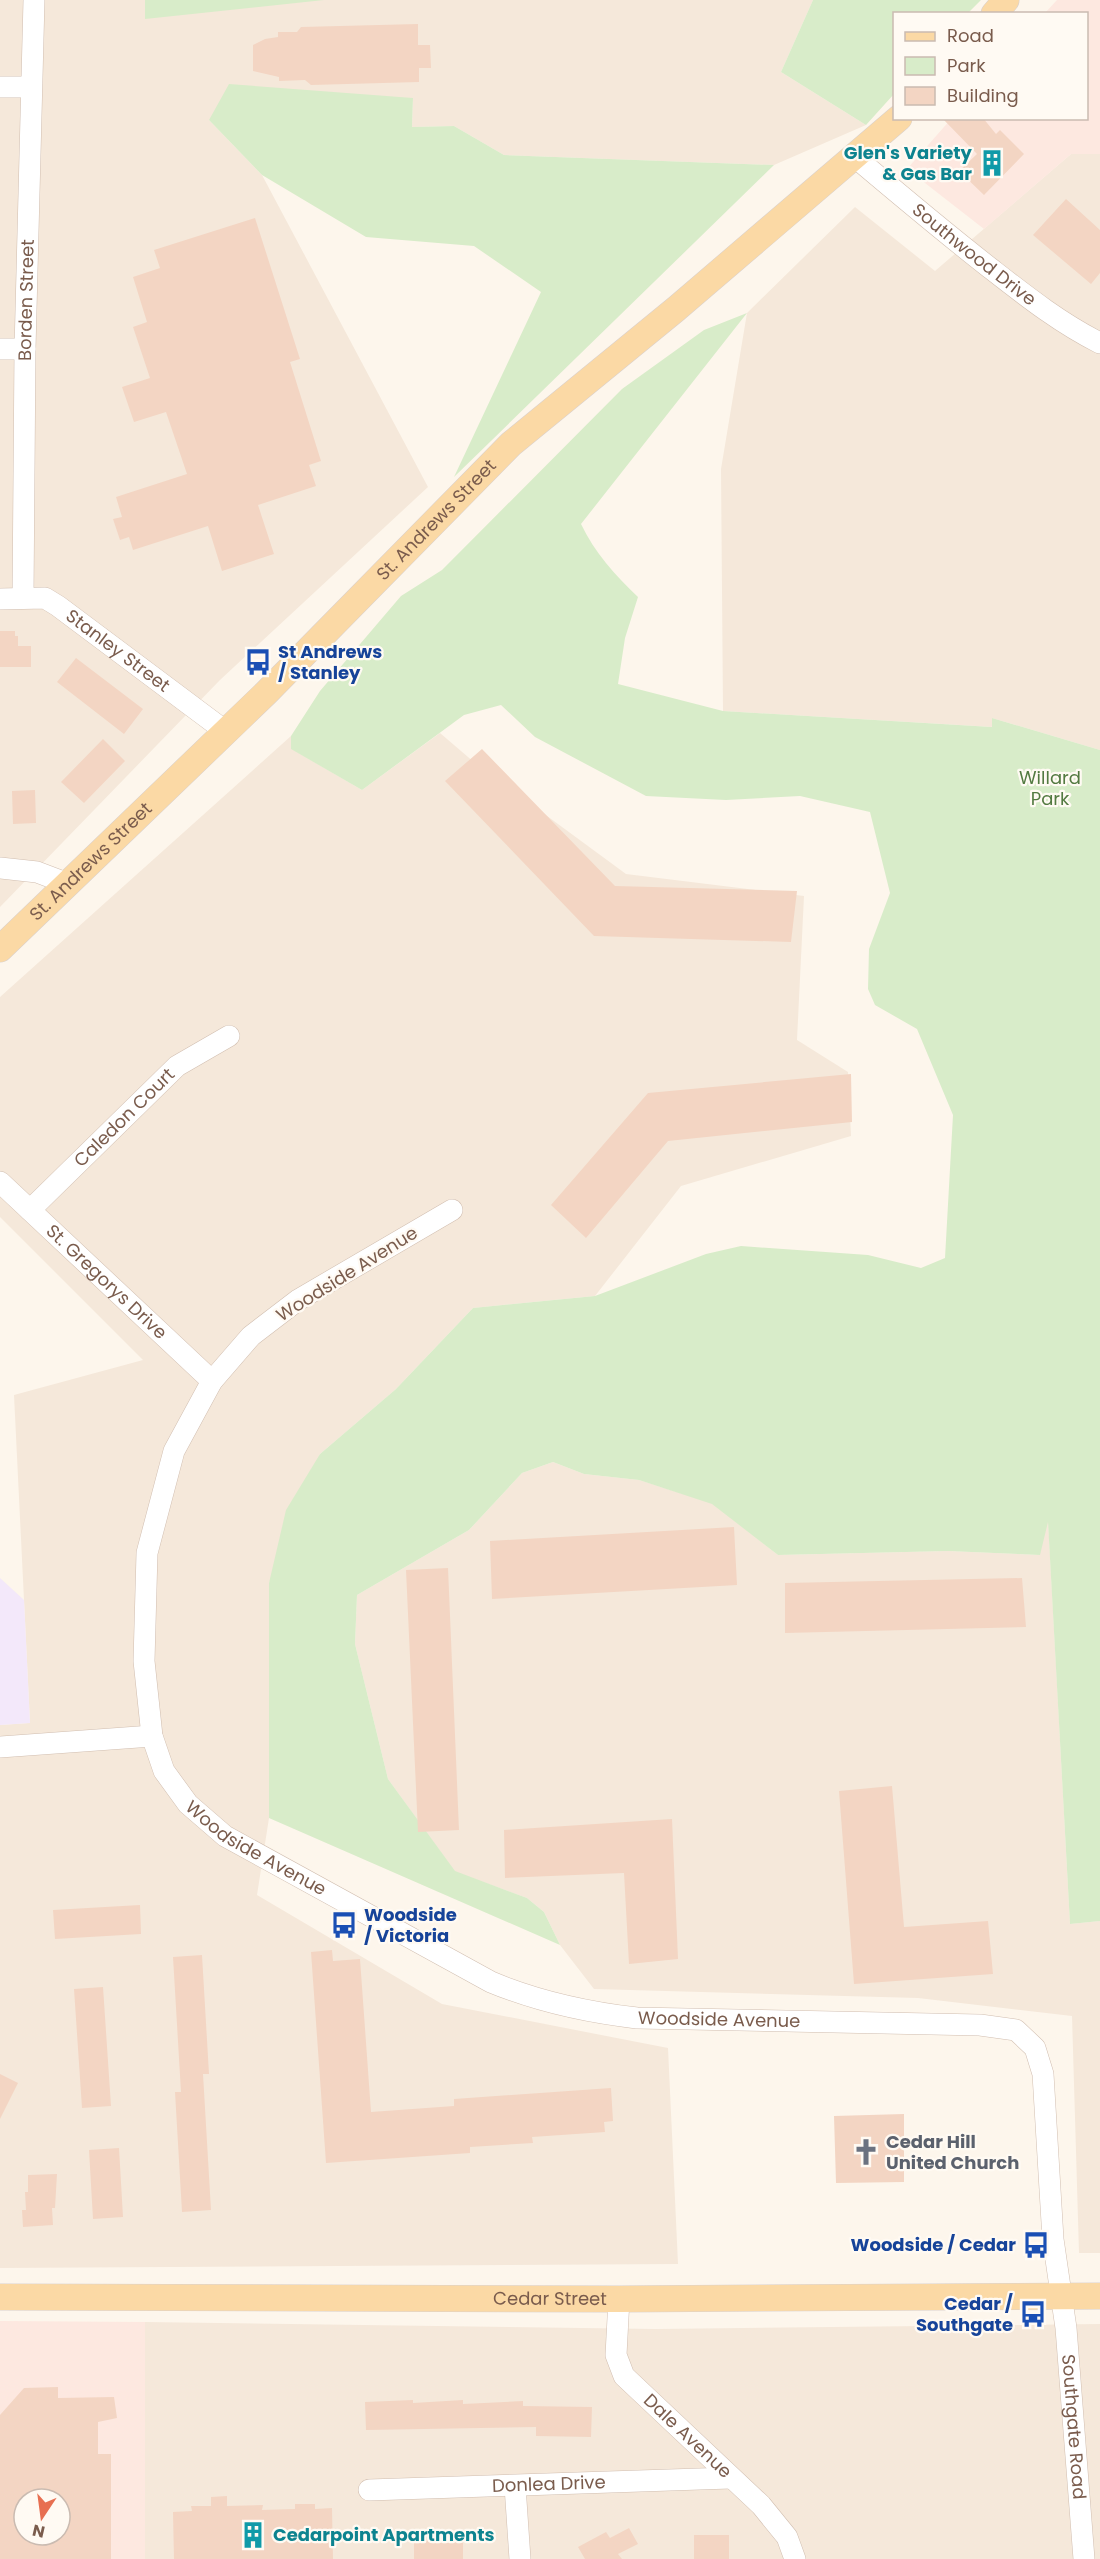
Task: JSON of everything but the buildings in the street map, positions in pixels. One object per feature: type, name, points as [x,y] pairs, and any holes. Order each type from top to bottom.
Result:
[{"type":"main road","points":[[996,12],[1005,0]]},
{"type":"main road","name":"St. Andrews Street","points":[[0,948],[266,693],[511,444],[855,158],[897,120]]},
{"type":"main road","name":"Cedar Street","points":[[0,2297],[619,2300],[1100,2296]]},
{"type":"street","name":"Borden Street","points":[[23,598],[25,349],[34,0]]},
{"type":"street","points":[[0,87],[32,87]]},
{"type":"street","name":"Southwood Drive","points":[[855,158],[922,215],[1039,306],[1072,330],[1100,343]]},
{"type":"street","points":[[0,349],[25,349]]},
{"type":"street","name":"Stanley Street","points":[[0,599],[45,598],[225,730]]},
{"type":"street","points":[[0,868],[37,872],[66,883]]},
{"type":"street","name":"Caledon Court","points":[[30,1210],[177,1066],[229,1036]]},
{"type":"street","name":"St. Gregorys Drive","points":[[0,1182],[212,1381]]},
{"type":"street","name":"Woodside Avenue","points":[[452,1210],[298,1300],[251,1336],[212,1381],[174,1451],[147,1553],[144,1661],[152,1736],[164,1771],[188,1804],[225,1836],[491,1982],[532,1999],[582,2012],[637,2018],[980,2025],[1016,2031],[1035,2048],[1043,2074],[1053,2240],[1060,2296]]},
{"type":"street","points":[[0,1747],[152,1736]]},
{"type":"street","name":"Southgate Road","points":[[1060,2296],[1066,2328],[1084,2559]]},
{"type":"street","name":"Dale Avenue","points":[[619,2300],[616,2355],[624,2376],[761,2505],[787,2536],[795,2559]]},
{"type":"street","name":"Donlea Drive","points":[[369,2490],[730,2478]]},
{"type":"street","points":[[515,2486],[520,2559]]},
{"type":"shaded area","points":[[0,0],[813,0],[781,72],[866,125],[774,165],[504,155],[454,126],[412,127],[413,98],[209,120],[262,175],[428,487],[220,680],[0,907]]},
{"type":"shaded area","points":[[1057,0],[1100,0],[1100,154],[1071,154],[984,229],[907,169],[950,120],[1088,120],[1088,12],[1046,12]]},
{"type":"shaded area","points":[[1071,154],[1100,154],[1100,750],[992,718],[993,727],[723,711],[721,469],[747,313],[855,207],[935,271]]},
{"type":"shaded area","points":[[440,733],[475,763],[626,874],[804,896],[797,1040],[848,1072],[851,1136],[681,1186],[595,1296],[473,1308],[396,1389],[320,1454],[269,1583],[269,1818],[257,1895],[442,2004],[668,2048],[678,2264],[0,2268],[0,1725],[30,1723],[14,1395],[143,1360],[0,1217],[0,997],[291,736],[292,749],[362,790]]},
{"type":"shaded area","points":[[553,1462],[584,1474],[639,1480],[712,1503],[778,1555],[948,1551],[1039,1555],[1048,1519],[1070,1924],[1100,1921],[1100,2253],[1079,2253],[1072,2016],[918,1998],[594,1989],[560,1945],[544,1912],[527,1898],[455,1872],[388,1779],[355,1644],[357,1595],[469,1530],[522,1473]]},
{"type":"shaded area","points":[[0,1578],[24,1600],[30,1723],[0,1725]]},
{"type":"shaded area","points":[[0,2321],[145,2322],[145,2559],[0,2559]]},
{"type":"shaded area","points":[[145,2322],[656,2329],[1100,2324],[1100,2559],[145,2559]]},
{"type":"green space","points":[[145,0],[324,0],[145,19]]},
{"type":"green space","points":[[813,0],[981,0],[969,12],[893,12],[893,95],[866,125],[781,72]]},
{"type":"green space","points":[[229,84],[413,98],[412,127],[454,126],[504,155],[774,165],[454,477],[541,292],[474,246],[366,237],[262,175],[209,120]]},
{"type":"green space","name":"Willard Park","points":[[747,313],[581,524],[606,563],[638,597],[625,638],[618,684],[723,711],[992,727],[992,718],[1100,750],[1100,1921],[1070,1924],[1048,1522],[1040,1555],[948,1551],[778,1555],[712,1504],[639,1480],[584,1474],[553,1462],[522,1473],[469,1530],[357,1595],[355,1644],[388,1779],[455,1871],[527,1898],[544,1912],[560,1945],[269,1818],[269,1583],[286,1510],[320,1454],[396,1389],[473,1308],[595,1296],[706,1254],[741,1246],[868,1255],[921,1268],[945,1258],[953,1115],[917,1029],[875,1005],[868,989],[869,949],[890,893],[870,812],[800,796],[726,800],[646,796],[535,737],[501,705],[464,715],[362,790],[291,749],[291,736],[320,691],[401,596],[442,570],[622,389],[704,330]]},
{"type":"place","name":"Glen's Variety & Gas Bar","points":[[992,163]]},
{"type":"place","name":"St Andrews / Stanley","points":[[258,662]]},
{"type":"place","name":"Woodside / Victoria","points":[[344,1925]]},
{"type":"place","name":"Cedar Hill United Church","points":[[866,2152]]},
{"type":"place","name":"Woodside / Cedar","points":[[1036,2245]]},
{"type":"place","name":"Cedar / Southgate","points":[[1033,2314]]},
{"type":"place","name":"Cedarpoint Apartments","points":[[253,2535]]}]
